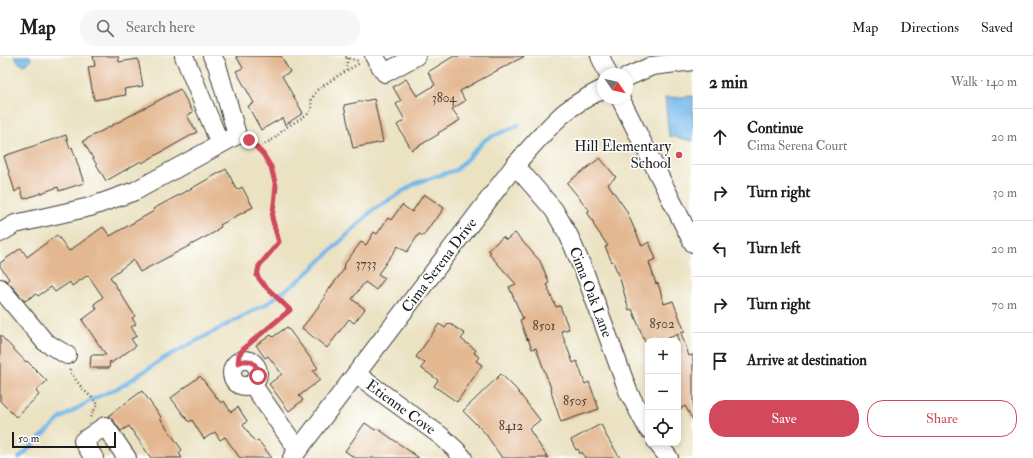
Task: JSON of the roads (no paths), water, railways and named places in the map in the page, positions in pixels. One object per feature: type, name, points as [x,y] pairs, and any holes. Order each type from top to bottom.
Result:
[{"type":"street","points":[[0,233],[15,224],[90,207],[135,191],[237,135],[212,56]]},
{"type":"street","points":[[374,56],[385,73],[416,56]]},
{"type":"street","points":[[600,56],[605,68]]},
{"type":"street","points":[[189,57],[220,144]]},
{"type":"street","points":[[633,74],[652,66],[693,61]]},
{"type":"street","name":"Cima Serena Drive","points":[[295,454],[515,165],[540,135],[565,113],[584,99],[597,92]]},
{"type":"street","points":[[623,104],[693,243]]},
{"type":"street","name":"Cima Oak Lane","points":[[515,165],[554,210],[569,236],[628,391],[645,423]]},
{"type":"street","points":[[0,288],[45,342],[66,355]]},
{"type":"street","points":[[238,363],[246,360],[254,364],[258,372],[258,376],[252,384],[295,454]]},
{"type":"street","name":"Etienne Cove","points":[[356,374],[441,436],[463,458]]},
{"type":"street","points":[[94,458],[83,441],[105,426],[127,458]]},
{"type":"street","points":[[659,446],[669,458]]},
{"type":"water","points":[[14,56],[30,56],[31,59],[24,65]]},
{"type":"water","points":[[693,96],[693,141],[669,136],[665,98]]},
{"type":"waterway","points":[[19,458],[61,418],[93,399],[122,386],[166,357],[268,303],[303,277],[373,210],[416,183],[456,170],[486,139],[519,125]]},
{"type":"place","name":"Hill Elementary School","points":[[679,155]]}]
